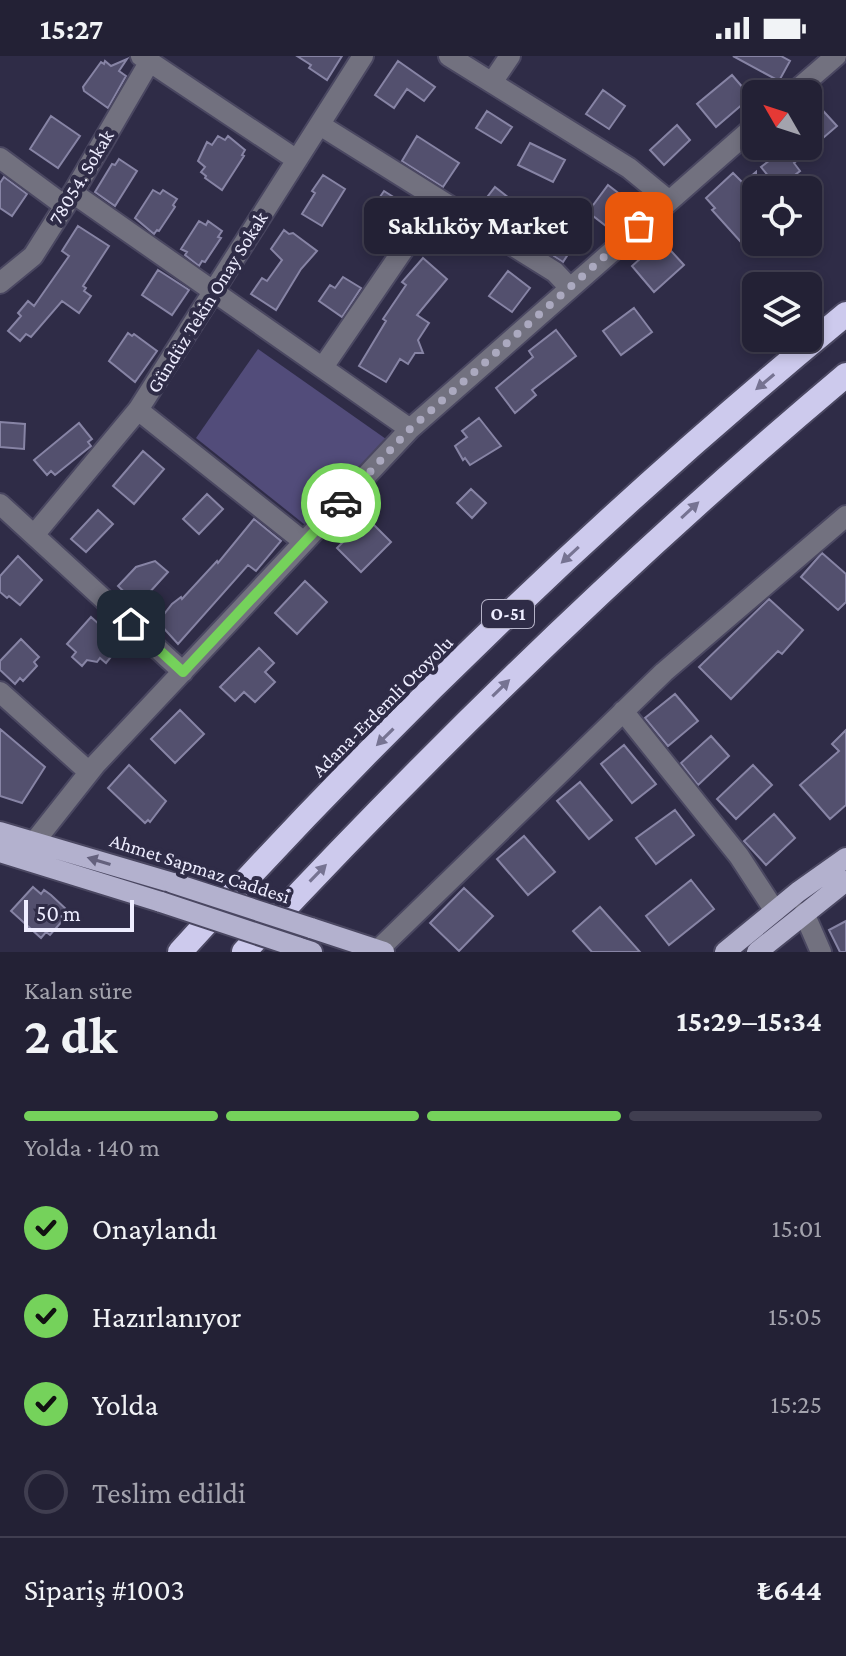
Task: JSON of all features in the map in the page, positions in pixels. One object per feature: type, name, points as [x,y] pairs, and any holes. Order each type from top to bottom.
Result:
[{"type":"highway","name":"Adana-Erdemli Otoyolu","points":[[180,952],[337,784],[500,621],[651,481],[846,314]]},
{"type":"highway","name":"O-51","points":[[244,952],[450,739],[580,611],[738,466],[846,375]]},
{"type":"main road","name":"Ahmet Sapmaz Caddesi","points":[[0,832],[173,883],[381,951]]},
{"type":"main road","points":[[0,852],[305,950]]},
{"type":"main road","points":[[725,952],[846,858]]},
{"type":"main road","points":[[757,952],[776,945],[804,913],[846,881]]},
{"type":"street","name":"Gündüz Tekin Onay Sokak","points":[[34,535],[138,410],[363,56]]},
{"type":"street","points":[[449,56],[629,168],[668,200]]},
{"type":"street","points":[[493,81],[510,56]]},
{"type":"street","points":[[146,59],[297,160]]},
{"type":"street","name":"78054. Sokak","points":[[0,283],[33,256],[69,200],[146,59]]},
{"type":"street","points":[[805,80],[825,59]]},
{"type":"street","points":[[320,125],[555,272],[570,288]]},
{"type":"street","points":[[35,841],[89,772],[410,429],[742,137]]},
{"type":"street","points":[[0,158],[214,291],[410,429]]},
{"type":"street","points":[[323,367],[438,199]]},
{"type":"street","points":[[138,410],[304,542]]},
{"type":"street","points":[[0,504],[183,672]]},
{"type":"street","points":[[381,951],[664,672],[846,516]]},
{"type":"street","points":[[0,692],[89,772]]},
{"type":"street","points":[[623,711],[739,856],[775,911]]},
{"type":"street","points":[[804,913],[821,952]]},
{"type":"shaded area","points":[[258,349],[386,439],[309,528],[196,438]]},
{"type":"building","points":[[297,56],[342,56],[327,80]]},
{"type":"building","points":[[733,56],[781,56],[790,61],[777,80]]},
{"type":"building","points":[[127,59],[119,71],[126,76],[108,108],[84,91],[83,87],[101,62],[104,64],[105,61],[111,66]]},
{"type":"building","points":[[398,61],[435,87],[424,101],[407,89],[394,108],[375,95]]},
{"type":"building","points":[[732,75],[742,87],[742,105],[716,127],[697,104]]},
{"type":"building","points":[[603,90],[625,106],[609,129],[586,114]]},
{"type":"building","points":[[822,110],[837,126],[822,139]]},
{"type":"building","points":[[487,111],[512,127],[501,143],[476,128]]},
{"type":"building","points":[[51,116],[80,136],[58,168],[30,149]]},
{"type":"building","points":[[677,125],[690,140],[664,165],[650,150]]},
{"type":"building","points":[[218,136],[225,140],[228,136],[245,150],[222,190],[205,178],[201,172],[205,167],[198,161],[207,142],[212,145]]},
{"type":"building","points":[[417,136],[459,163],[443,187],[402,161]]},
{"type":"building","points":[[530,143],[565,160],[553,182],[518,165]]},
{"type":"building","points":[[119,159],[137,171],[115,206],[95,192],[112,164],[115,165]]},
{"type":"building","points":[[770,160],[797,160],[794,163],[800,171],[794,176],[768,176],[761,167]]},
{"type":"building","points":[[733,173],[742,182],[740,241],[712,210],[715,208],[706,198]]},
{"type":"building","points":[[323,175],[345,189],[322,226],[302,214]]},
{"type":"building","points":[[4,177],[27,194],[12,216],[0,208],[0,183]]},
{"type":"building","points":[[608,185],[626,199],[606,226],[588,212]]},
{"type":"building","points":[[495,187],[513,201],[498,221],[478,209]]},
{"type":"building","points":[[153,190],[160,194],[163,190],[177,199],[173,205],[175,207],[154,234],[135,218]]},
{"type":"building","points":[[384,191],[414,210],[399,231],[371,210]]},
{"type":"building","points":[[199,221],[206,225],[208,221],[222,231],[218,237],[221,238],[199,266],[181,249]]},
{"type":"building","points":[[550,221],[578,239],[563,262],[535,244]]},
{"type":"building","points":[[78,226],[109,246],[83,286],[91,296],[79,313],[62,301],[31,337],[26,334],[20,341],[8,331],[21,316],[18,313],[28,301],[34,306],[69,256],[62,251]]},
{"type":"building","points":[[284,230],[317,251],[301,269],[276,310],[251,294],[262,278],[267,281],[282,260],[271,249]]},
{"type":"building","points":[[661,240],[684,265],[654,292],[632,266]]},
{"type":"building","points":[[423,258],[447,279],[417,315],[429,323],[418,340],[423,353],[415,353],[408,364],[400,359],[386,382],[359,366],[386,321],[383,319],[406,285],[402,282]]},
{"type":"building","points":[[158,270],[189,290],[172,315],[142,295]]},
{"type":"building","points":[[508,271],[530,288],[512,312],[489,296]]},
{"type":"building","points":[[343,277],[361,288],[342,317],[319,301],[330,285],[335,288]]},
{"type":"building","points":[[634,308],[652,332],[621,355],[603,331]]},
{"type":"building","points":[[556,330],[576,356],[532,390],[536,395],[515,413],[496,388],[533,357],[529,351]]},
{"type":"building","points":[[128,333],[157,351],[135,382],[109,361]]},
{"type":"building","points":[[479,418],[501,446],[470,465],[455,446],[467,437],[462,431]]},
{"type":"building","points":[[0,422],[25,424],[24,449],[0,447]]},
{"type":"building","points":[[79,423],[92,439],[88,442],[91,446],[55,475],[51,471],[47,475],[34,460]]},
{"type":"building","points":[[143,451],[164,469],[134,504],[113,486]]},
{"type":"building","points":[[471,489],[486,503],[472,518],[457,503]]},
{"type":"building","points":[[207,494],[223,509],[199,534],[183,519]]},
{"type":"building","points":[[98,510],[113,524],[86,552],[71,539]]},
{"type":"building","points":[[367,518],[391,542],[361,572],[337,548]]},
{"type":"building","points":[[254,519],[281,541],[256,571],[248,565],[178,644],[158,622],[172,604],[182,599],[218,563]]},
{"type":"building","points":[[822,553],[846,574],[846,602],[838,610],[801,577]]},
{"type":"building","points":[[18,556],[42,580],[20,605],[0,592],[0,576]]},
{"type":"building","points":[[155,561],[168,572],[138,605],[118,586],[136,567]]},
{"type":"building","points":[[305,581],[327,602],[297,634],[275,613]]},
{"type":"building","points":[[769,599],[803,630],[782,654],[778,651],[731,699],[699,667]]},
{"type":"building","points":[[91,617],[110,634],[106,638],[115,652],[106,663],[100,658],[97,662],[87,660],[82,666],[72,657],[76,652],[67,644]]},
{"type":"building","points":[[21,639],[39,657],[34,662],[37,666],[23,681],[20,678],[15,684],[0,670],[0,661]]},
{"type":"building","points":[[259,648],[274,663],[265,672],[275,682],[255,702],[244,692],[235,701],[220,687]]},
{"type":"building","points":[[675,694],[698,721],[668,746],[645,718]]},
{"type":"building","points":[[180,710],[204,734],[175,763],[151,739]]},
{"type":"building","points":[[0,729],[45,767],[22,803],[0,796]]},
{"type":"building","points":[[846,730],[846,805],[830,819],[800,785],[839,751],[832,744]]},
{"type":"building","points":[[711,736],[729,756],[698,785],[681,763]]},
{"type":"building","points":[[624,745],[656,784],[632,803],[601,764]]},
{"type":"building","points":[[129,765],[166,801],[150,822],[145,823],[108,788]]},
{"type":"building","points":[[753,765],[772,785],[736,819],[717,799]]},
{"type":"building","points":[[580,782],[612,820],[589,839],[557,801]]},
{"type":"building","points":[[675,810],[694,835],[656,864],[636,838]]},
{"type":"building","points":[[774,814],[795,838],[766,865],[744,841]]},
{"type":"building","points":[[524,836],[555,872],[528,895],[497,859]]},
{"type":"building","points":[[691,880],[714,909],[669,945],[646,916]]},
{"type":"building","points":[[33,887],[41,894],[44,890],[67,910],[61,916],[64,919],[50,935],[46,932],[41,938],[11,911]]},
{"type":"building","points":[[464,888],[493,916],[459,951],[430,923]]},
{"type":"building","points":[[600,907],[640,952],[592,952],[573,931]]},
{"type":"building","points":[[846,921],[846,952],[840,952],[829,930]]},
{"type":"way so far","points":[[341,503],[410,429],[639,226]]},
{"type":"place","name":"Saklıköy Market","points":[[639,226]]},
{"type":"route","points":[[131,624],[183,672],[341,503]]}]
